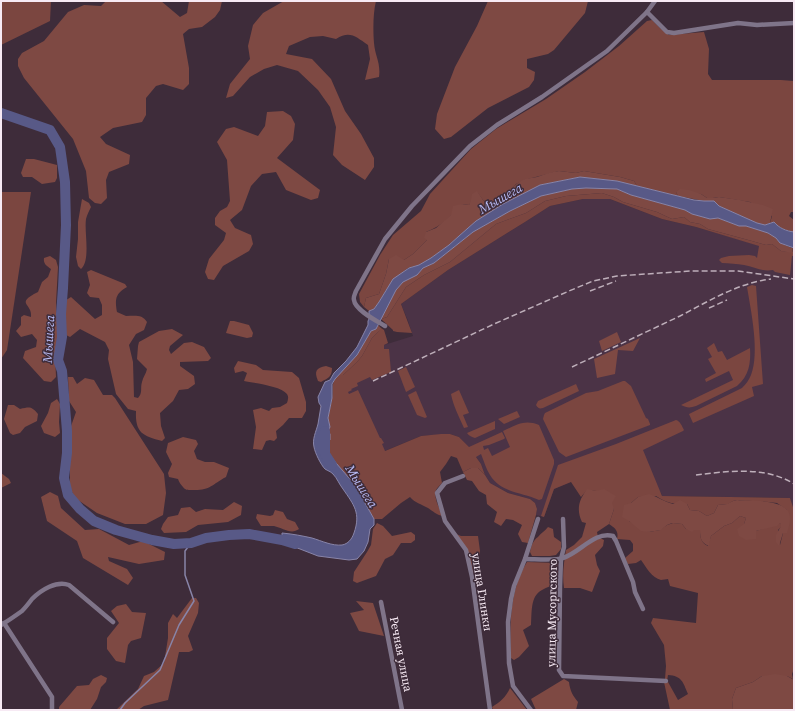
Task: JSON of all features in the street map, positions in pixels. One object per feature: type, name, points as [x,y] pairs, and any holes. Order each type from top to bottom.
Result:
[{"type":"street","points":[[385,326],[357,307],[354,301],[354,296],[385,239],[412,206],[470,146],[497,125],[542,97],[607,51],[647,12],[655,1]]},
{"type":"street","points":[[647,12],[667,32],[674,33],[738,23],[757,25],[794,23]]},
{"type":"street","name":"улица Глинки","points":[[463,476],[445,483],[437,493],[445,521],[466,550],[472,577],[490,710]]},
{"type":"street","points":[[531,710],[513,686],[508,663],[508,622],[514,586],[525,559],[538,519]]},
{"type":"street","name":"улица Мусоргского","points":[[563,519],[564,547],[561,559],[559,670],[563,676],[666,680]]},
{"type":"street","points":[[525,559],[561,559],[571,555],[601,535],[607,534],[613,536],[629,571],[635,592],[643,609]]},
{"type":"street","points":[[52,710],[52,697],[2,624],[23,610],[33,598],[42,591],[64,583],[69,585],[113,622]]},
{"type":"street","name":"Речная улица","points":[[381,602],[402,710]]},
{"type":"shaded area","points":[[1,1],[51,1],[50,21],[1,45]]},
{"type":"shaded area","points":[[106,1],[161,1],[180,17],[187,13],[189,1],[222,1],[220,10],[215,17],[202,27],[189,29],[183,34],[189,68],[189,84],[183,90],[163,84],[156,86],[146,98],[146,115],[142,122],[113,128],[100,137],[106,144],[130,155],[129,164],[109,172],[106,180],[107,198],[101,204],[95,203],[89,198],[86,171],[73,139],[24,78],[18,66],[18,59],[22,53],[44,41],[68,12],[84,5],[101,6]]},
{"type":"shaded area","points":[[284,1],[376,1],[373,27],[379,77],[365,80],[370,59],[368,45],[360,39],[349,35],[341,36],[336,39],[323,36],[310,37],[289,46],[286,54],[312,59],[331,79],[345,111],[361,134],[374,158],[374,167],[365,180],[342,165],[333,155],[336,127],[330,107],[318,90],[298,71],[277,65],[264,69],[250,77],[233,96],[226,98],[230,84],[250,59],[248,46],[253,25],[263,13]]},
{"type":"shaded area","points":[[488,1],[588,1],[585,13],[554,50],[548,54],[527,59],[527,68],[535,72],[534,80],[529,87],[488,108],[451,137],[444,139],[435,129],[437,114],[455,67],[477,26]]},
{"type":"shaded area","points":[[652,20],[669,35],[704,32],[709,49],[708,74],[712,80],[794,81],[794,212],[791,212],[789,216],[794,220],[794,232],[783,229],[774,222],[770,223],[772,216],[750,202],[719,197],[707,198],[701,194],[676,192],[678,196],[637,186],[634,181],[620,177],[584,171],[576,173],[559,171],[524,180],[516,184],[510,191],[508,197],[510,201],[492,212],[490,205],[483,200],[477,192],[469,205],[462,204],[442,224],[426,232],[427,240],[413,254],[404,260],[389,259],[386,274],[379,294],[366,298],[364,307],[360,302],[359,294],[380,255],[393,235],[421,211],[430,194],[471,149],[496,129],[546,99],[585,72],[619,46],[647,21]]},
{"type":"shaded area","points":[[283,111],[291,116],[295,124],[293,140],[277,158],[320,190],[318,198],[311,200],[286,190],[276,172],[262,174],[251,186],[242,210],[230,220],[235,228],[251,235],[253,244],[249,251],[223,266],[214,280],[208,279],[205,272],[209,259],[224,240],[226,233],[215,225],[215,218],[220,211],[227,207],[230,201],[227,160],[217,142],[226,129],[234,127],[258,136],[265,126],[267,112]]},
{"type":"shaded area","points":[[26,159],[34,159],[57,165],[57,178],[55,182],[42,184],[32,177],[23,177],[21,173]]},
{"type":"shaded area","points":[[559,171],[576,173],[584,171],[620,177],[634,181],[637,186],[617,181],[580,177],[540,185],[510,201],[508,197],[509,194],[514,186],[519,182],[525,179]]},
{"type":"shaded area","points":[[572,189],[617,189],[631,195],[685,210],[692,214],[710,219],[718,218],[739,226],[746,226],[768,233],[776,238],[780,243],[792,248],[793,253],[781,251],[772,244],[766,245],[708,229],[700,224],[690,222],[684,217],[672,219],[657,212],[623,202],[602,193],[566,196],[545,201],[526,213],[496,224],[450,262],[424,275],[406,287],[387,317],[381,319],[396,290],[403,282],[417,275],[423,268],[434,263],[473,232],[510,211],[541,196]]},
{"type":"shaded area","points":[[680,189],[701,194],[707,198],[719,197],[763,205],[773,209],[770,223],[765,225],[757,223],[719,206],[714,201],[704,201],[678,196],[676,192]]},
{"type":"shaded area","points":[[477,191],[483,200],[490,205],[492,212],[476,221],[449,245],[431,258],[419,265],[408,268],[403,272],[386,290],[374,309],[369,311],[364,307],[366,298],[379,294],[386,274],[389,259],[396,255],[404,260],[413,254],[427,240],[424,238],[426,232],[436,228],[451,215],[453,206],[462,204],[469,205],[472,194]]},
{"type":"shaded area","points":[[1,192],[31,192],[7,350],[1,359]]},
{"type":"shaded area","points":[[602,193],[623,202],[657,212],[672,219],[684,217],[690,222],[700,224],[708,229],[766,245],[772,244],[781,251],[793,252],[792,248],[794,248],[790,275],[775,272],[773,270],[722,263],[719,260],[729,256],[749,255],[757,258],[759,246],[696,227],[662,219],[610,199],[583,199],[550,206],[448,270],[401,304],[412,333],[393,331],[381,319],[387,317],[406,287],[424,275],[450,262],[496,224],[526,213],[545,201],[566,196]]},
{"type":"shaded area","points":[[82,199],[89,203],[91,207],[86,219],[86,259],[81,269],[78,266],[76,257],[78,222]]},
{"type":"shaded area","points":[[583,199],[610,199],[662,219],[696,227],[794,256],[794,510],[790,498],[662,496],[661,493],[598,470],[554,489],[544,517],[536,515],[537,509],[535,503],[530,499],[508,493],[490,483],[481,464],[472,451],[459,437],[450,434],[421,436],[370,457],[347,391],[384,345],[413,336],[401,304],[448,270],[550,206]]},
{"type":"shaded area","points":[[50,256],[56,260],[58,267],[56,303],[58,335],[55,353],[56,377],[51,382],[44,381],[23,358],[25,351],[36,347],[37,340],[32,334],[21,337],[16,331],[21,325],[21,317],[24,315],[31,317],[31,312],[26,304],[26,301],[38,292],[42,282],[48,277],[51,269],[45,263],[44,258]]},
{"type":"shaded area","points":[[91,270],[125,284],[127,287],[120,292],[117,297],[117,312],[126,316],[141,317],[147,322],[144,330],[136,334],[129,345],[133,362],[134,397],[138,398],[140,394],[142,380],[147,369],[137,359],[139,342],[159,331],[172,329],[183,335],[170,346],[169,350],[171,354],[184,343],[192,342],[204,347],[211,358],[208,361],[180,362],[180,366],[194,376],[195,384],[188,389],[179,390],[173,401],[160,413],[161,426],[165,438],[162,441],[145,435],[139,429],[136,411],[128,409],[116,394],[108,359],[109,350],[105,342],[80,329],[70,337],[66,335],[63,302],[71,297],[95,319],[102,315],[102,305],[99,298],[90,297],[87,293],[90,285],[87,272]]},
{"type":"shaded area","points":[[752,285],[756,286],[763,384],[752,387],[754,396],[693,423],[689,414],[742,388],[751,375],[754,366],[755,344],[747,287]]},
{"type":"shaded area","points":[[230,321],[249,325],[253,333],[252,337],[247,338],[226,333]]},
{"type":"shaded area","points":[[378,325],[381,329],[372,338],[362,356],[343,375],[338,375],[357,355],[371,331],[376,329]]},
{"type":"shaded area","points":[[381,328],[384,330],[388,343],[384,345],[384,349],[389,349],[391,372],[372,380],[370,377],[357,383],[358,386],[348,392],[349,394],[358,390],[380,438],[384,443],[382,444],[385,451],[421,436],[441,434],[450,434],[459,437],[469,447],[502,432],[505,438],[504,439],[483,446],[484,450],[488,448],[492,456],[510,447],[503,431],[517,425],[534,423],[539,425],[554,460],[542,499],[539,500],[506,489],[500,485],[489,473],[481,454],[476,457],[481,464],[485,475],[478,468],[471,468],[463,472],[457,458],[451,456],[440,472],[442,483],[436,489],[435,493],[437,503],[443,516],[436,514],[410,497],[382,519],[374,519],[365,503],[362,491],[330,456],[325,454],[323,450],[328,431],[328,418],[334,381],[338,375],[343,375],[357,362],[372,338]]},
{"type":"shaded area","points":[[617,332],[621,342],[602,351],[599,341]]},
{"type":"shaded area","points":[[640,338],[633,351],[618,350],[615,374],[597,378],[594,359]]},
{"type":"shaded area","points":[[714,343],[718,352],[722,351],[727,360],[750,348],[750,359],[747,374],[737,386],[696,406],[685,407],[681,405],[733,380],[729,371],[706,382],[705,379],[716,373],[708,359],[712,357],[707,348]]},
{"type":"shaded area","points":[[238,361],[256,365],[263,370],[292,372],[299,378],[306,402],[306,411],[302,418],[289,418],[276,431],[277,438],[274,441],[266,441],[262,450],[253,449],[256,427],[253,410],[261,408],[269,411],[272,408],[280,407],[287,403],[288,396],[284,391],[279,389],[267,385],[244,381],[247,373],[243,371],[235,373],[234,368]]},
{"type":"shaded area","points":[[326,366],[332,368],[330,375],[321,382],[318,381],[316,375],[317,370]]},
{"type":"shaded area","points":[[406,367],[415,387],[406,392],[398,371]]},
{"type":"shaded area","points":[[68,377],[73,377],[77,384],[85,378],[94,380],[103,395],[112,395],[115,398],[164,474],[166,493],[163,515],[146,524],[125,524],[97,513],[75,498],[70,488],[70,429],[76,412],[69,401]]},
{"type":"shaded area","points":[[623,381],[631,386],[650,425],[566,457],[559,452],[543,419],[545,413],[586,393],[598,391]]},
{"type":"shaded area","points":[[576,384],[579,391],[543,408],[539,408],[536,405],[538,401]]},
{"type":"shaded area","points":[[459,390],[469,413],[463,415],[468,427],[464,428],[451,394]]},
{"type":"shaded area","points":[[416,391],[427,417],[425,418],[417,415],[408,395]]},
{"type":"shaded area","points":[[57,399],[60,404],[60,433],[55,437],[44,433],[41,426],[48,413],[51,403]]},
{"type":"shaded area","points":[[8,405],[14,405],[20,409],[32,408],[38,414],[37,421],[25,427],[20,433],[13,435],[10,433],[4,419]]},
{"type":"shaded area","points":[[517,411],[520,417],[504,424],[498,419]]},
{"type":"shaded area","points":[[676,420],[681,424],[684,430],[683,431],[643,450],[662,496],[790,498],[794,510],[793,679],[787,676],[762,676],[753,682],[736,688],[732,699],[733,710],[670,710],[664,682],[668,682],[678,700],[688,694],[679,678],[668,675],[667,681],[665,679],[666,666],[664,645],[651,623],[653,618],[696,623],[698,593],[670,586],[668,579],[661,580],[655,577],[641,560],[636,563],[628,564],[625,558],[633,551],[633,544],[630,540],[617,539],[616,530],[609,524],[614,509],[596,491],[587,490],[581,497],[571,482],[554,489],[544,517],[541,516],[558,465]],"holes":[[[656,496],[671,503],[687,504],[690,510],[699,511],[707,516],[714,513],[718,505],[728,504],[737,500],[777,503],[787,510],[780,545],[778,530],[782,526],[780,523],[756,531],[744,524],[746,518],[740,516],[732,523],[724,526],[711,536],[708,546],[701,540],[700,530],[686,529],[682,524],[673,523],[660,530],[649,532],[629,521],[631,503],[638,497]]]},
{"type":"shaded area","points":[[495,421],[495,429],[475,438],[467,433]]},
{"type":"shaded area","points":[[183,437],[196,440],[198,444],[194,451],[197,459],[205,462],[214,462],[229,468],[226,477],[202,490],[189,490],[184,488],[178,479],[169,477],[168,473],[172,464],[166,452],[168,443]]},
{"type":"shaded area","points":[[471,468],[478,468],[490,483],[508,493],[530,499],[535,503],[537,509],[536,515],[528,543],[522,542],[518,534],[522,525],[513,520],[506,519],[501,526],[494,522],[497,512],[487,504],[486,495],[479,491],[472,481],[467,480],[463,472]]},
{"type":"shaded area","points":[[1,473],[9,479],[11,483],[1,488]]},
{"type":"shaded area","points":[[587,489],[596,491],[604,489],[616,496],[612,503],[614,509],[609,524],[597,532],[598,537],[604,540],[603,546],[595,555],[600,571],[592,592],[580,588],[564,588],[563,578],[566,550],[582,537],[586,523],[582,522],[580,517],[579,505]]},
{"type":"shaded area","points":[[50,492],[58,496],[61,508],[85,530],[99,529],[129,545],[143,541],[165,552],[164,560],[139,564],[108,557],[109,561],[127,569],[133,578],[128,585],[83,558],[77,541],[47,521],[41,497]]},
{"type":"shaded area","points":[[649,494],[673,504],[680,500],[687,504],[690,510],[699,511],[707,516],[714,513],[718,505],[727,504],[737,500],[778,504],[788,511],[790,516],[787,533],[783,533],[779,546],[776,542],[776,535],[781,526],[780,523],[777,526],[756,531],[756,539],[746,540],[739,536],[737,529],[744,524],[746,518],[740,516],[732,523],[724,526],[711,536],[709,546],[702,540],[700,530],[694,530],[692,532],[686,529],[682,524],[672,523],[661,530],[649,532],[641,531],[622,517],[624,505],[631,503],[638,497]]},
{"type":"shaded area","points":[[234,502],[242,506],[241,515],[228,522],[198,525],[186,532],[164,533],[161,529],[168,517],[178,515],[181,508],[190,507],[196,512],[205,509],[223,510]]},
{"type":"shaded area","points":[[275,510],[283,512],[287,519],[295,522],[299,529],[296,531],[290,531],[274,526],[261,526],[256,518],[257,514],[270,516],[273,515]]},
{"type":"shaded area","points":[[377,523],[383,526],[392,536],[411,532],[415,535],[415,540],[411,543],[401,543],[393,555],[385,559],[376,576],[357,583],[353,581],[354,572],[371,545],[373,529]]},
{"type":"shaded area","points":[[548,527],[553,529],[554,537],[561,542],[561,549],[556,555],[532,556],[530,552],[536,538]]},
{"type":"shaded area","points":[[456,534],[461,536],[478,536],[480,551],[475,573],[472,572],[467,549]]},
{"type":"shaded area","points":[[527,562],[557,563],[557,583],[542,590],[535,596],[532,605],[531,625],[523,630],[529,646],[519,657],[514,660],[511,658],[512,608],[517,585]]},
{"type":"shaded area","points":[[192,598],[196,598],[199,603],[198,613],[188,636],[193,650],[189,652],[179,652],[168,700],[144,706],[138,710],[116,710],[138,689],[144,676],[154,672],[164,663],[168,638],[168,623],[173,614],[177,618]]},
{"type":"shaded area","points":[[356,601],[373,603],[384,636],[359,631],[350,613],[364,610]]},
{"type":"shaded area","points":[[126,604],[132,612],[146,613],[141,638],[131,641],[128,645],[125,663],[116,661],[107,649],[107,638],[119,623],[111,611],[117,606]]},
{"type":"shaded area","points":[[775,674],[787,676],[794,680],[794,710],[733,710],[732,699],[736,688],[753,682],[762,676]]},
{"type":"shaded area","points":[[101,675],[107,678],[106,682],[101,687],[97,699],[90,710],[59,710],[59,707],[77,686],[89,685],[93,679]]},
{"type":"shaded area","points":[[564,679],[569,682],[572,693],[578,702],[576,710],[536,710],[531,699]]},
{"type":"shaded area","points":[[510,688],[527,710],[493,710],[492,707],[507,694]]},
{"type":"water","points":[[580,177],[617,181],[694,200],[714,201],[719,206],[757,223],[765,225],[774,222],[783,229],[794,232],[794,248],[780,243],[776,238],[768,233],[746,226],[739,226],[718,218],[710,219],[692,214],[685,210],[631,195],[617,189],[572,189],[541,196],[510,211],[473,232],[434,263],[423,268],[417,275],[403,282],[396,290],[376,329],[371,331],[357,355],[332,384],[332,398],[328,418],[330,440],[324,445],[323,450],[325,454],[330,456],[362,491],[365,503],[374,519],[374,525],[370,529],[368,542],[364,551],[357,559],[349,560],[318,556],[282,542],[282,533],[309,537],[338,545],[346,544],[350,541],[353,535],[357,520],[353,505],[332,473],[323,467],[315,450],[314,438],[321,406],[318,397],[325,382],[330,380],[334,373],[357,347],[368,325],[369,311],[374,309],[393,279],[409,268],[419,265],[431,258],[449,245],[476,221],[503,204],[540,185]]},
{"type":"waterway","name":"Мышега","points":[[1,113],[50,130],[60,147],[65,182],[66,225],[61,314],[62,337],[58,360],[62,371],[67,431],[67,453],[64,478],[68,495],[80,509],[94,521],[116,530],[152,540],[174,544],[191,543],[206,538],[249,534],[295,544]]},
{"type":"waterway","name":"Мышега","points":[[325,431],[325,454],[332,465]]},
{"type":"waterway","points":[[120,710],[125,703],[160,670],[179,625],[194,601],[185,575],[185,551],[191,543]]},
{"type":"railway","points":[[373,381],[494,324],[593,281],[617,276],[690,271],[738,271],[794,279]]},
{"type":"railway","points":[[572,367],[680,316],[724,293],[747,284],[771,279]]},
{"type":"railway","points":[[590,291],[616,281]]},
{"type":"railway","points":[[709,308],[727,300]]},
{"type":"railway","points":[[696,475],[734,471],[759,472],[783,478],[794,484]]}]
